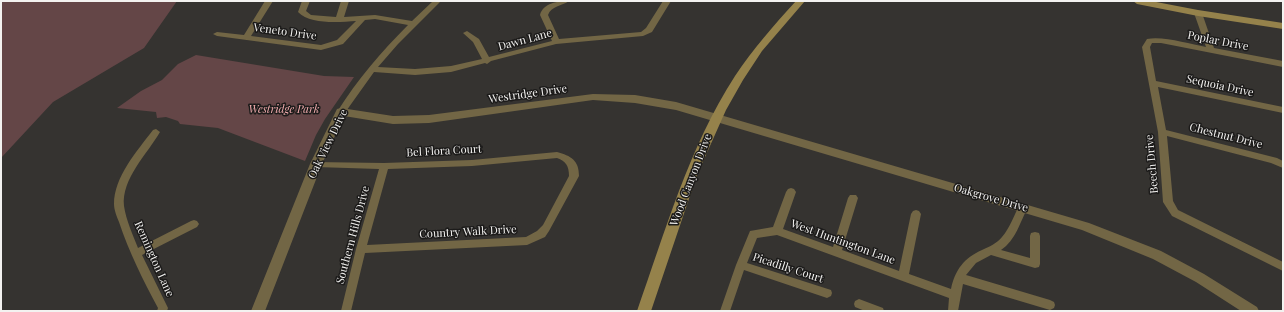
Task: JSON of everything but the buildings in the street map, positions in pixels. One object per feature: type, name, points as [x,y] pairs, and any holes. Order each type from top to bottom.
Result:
[{"type":"main road","name":"Wood Canyon Drive","points":[[644,311],[690,176],[717,117],[759,49],[801,1]]},
{"type":"main road","points":[[1137,1],[1198,13],[1283,26]]},
{"type":"street","points":[[246,38],[269,1]]},
{"type":"street","points":[[306,1],[302,12],[309,17],[339,20],[375,17],[413,23]]},
{"type":"street","points":[[339,20],[345,1]]},
{"type":"street","name":"Oak View Drive","points":[[258,311],[316,164],[341,112],[372,69],[413,23],[437,1]]},
{"type":"street","points":[[556,42],[544,15],[545,11],[550,7],[565,1]]},
{"type":"street","name":"Dawn Lane","points":[[372,69],[434,71],[451,69],[487,61],[556,42],[643,34],[649,30],[667,1]]},
{"type":"street","points":[[1198,13],[1211,51]]},
{"type":"street","name":"Veneto Drive","points":[[217,34],[321,48],[340,42],[363,18]]},
{"type":"street","points":[[467,33],[476,42],[487,61]]},
{"type":"street","name":"Poplar Drive","points":[[1150,42],[1161,41],[1283,64]]},
{"type":"street","name":"Beech Drive","points":[[1150,42],[1146,47],[1162,132],[1168,202],[1174,212],[1283,267]]},
{"type":"street","name":"Sequoia Drive","points":[[1153,83],[1283,110]]},
{"type":"street","name":"Westridge Drive","points":[[341,112],[393,120],[428,119],[593,97],[656,102],[717,117]]},
{"type":"street","name":"Oakgrove Drive","points":[[717,117],[1085,226],[1157,255],[1213,286],[1252,311]]},
{"type":"street","name":"Remington Lane","points":[[156,132],[136,159],[125,179],[119,205],[127,234],[163,308],[162,311]]},
{"type":"street","name":"Chestnut Drive","points":[[1162,132],[1274,160],[1283,164]]},
{"type":"street","name":"Bel Flora Court","points":[[316,164],[384,166],[472,162],[557,155],[567,158],[571,162]]},
{"type":"street","name":"Country Walk Drive","points":[[361,249],[528,241],[541,234],[549,222],[574,176],[574,168],[571,162]]},
{"type":"street","name":"Southern Hills Drive","points":[[346,311],[361,249],[384,166]]},
{"type":"street","points":[[777,231],[791,192]]},
{"type":"street","points":[[836,252],[853,198]]},
{"type":"street","points":[[953,311],[954,295],[959,278],[970,261],[990,251],[1006,240],[1023,207]]},
{"type":"street","points":[[903,276],[916,214]]},
{"type":"street","points":[[137,253],[194,224]]},
{"type":"street","name":"West Huntington Lane","points":[[725,311],[741,265],[754,234],[777,231],[954,295]]},
{"type":"street","points":[[990,251],[1035,264],[1036,236]]},
{"type":"street","name":"Picadilly Court","points":[[741,265],[827,293]]},
{"type":"street","points":[[959,278],[1050,305]]},
{"type":"street","points":[[859,304],[879,311]]},
{"type":"green space","points":[[1,1],[177,1],[144,48],[53,102],[1,158]]},
{"type":"green space","name":"Westridge Park","points":[[196,55],[324,76],[354,77],[325,119],[316,135],[305,161],[218,128],[180,124],[178,121],[166,117],[157,118],[156,112],[117,108],[141,91],[162,80],[178,64]]}]
